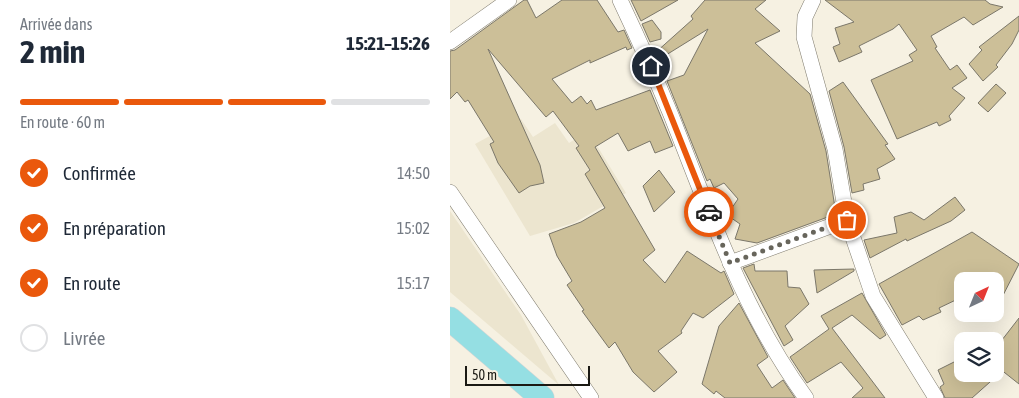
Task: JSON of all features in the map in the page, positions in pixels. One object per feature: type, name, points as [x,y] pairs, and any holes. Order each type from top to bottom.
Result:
[{"type":"main road","points":[[450,319],[542,398]]},
{"type":"street","points":[[450,42],[509,0]]},
{"type":"street","points":[[620,0],[651,66],[730,263],[755,319],[806,398]]},
{"type":"street","points":[[813,0],[804,17],[804,37],[835,149],[847,220],[874,296],[936,398]]},
{"type":"street","points":[[450,192],[591,398]]},
{"type":"street","points":[[730,263],[847,220]]},
{"type":"shaded area","points":[[521,119],[533,137],[555,123],[569,143],[588,131],[626,193],[574,223],[530,236],[475,144]]},
{"type":"shaded area","points":[[450,211],[521,315],[559,385],[450,292]]},
{"type":"building","points":[[524,0],[527,0],[536,18],[562,0],[597,0],[618,32],[624,30],[632,48],[627,50],[626,47],[590,63],[590,60],[552,79],[572,103],[581,96],[587,104],[591,100],[596,110],[650,90],[673,146],[655,153],[650,141],[628,151],[618,133],[595,147],[655,250],[643,260],[665,283],[687,251],[721,273],[724,271],[734,294],[703,318],[693,313],[681,331],[682,333],[658,351],[677,372],[654,392],[633,372],[615,342],[609,348],[582,311],[584,310],[567,285],[572,281],[557,256],[549,234],[581,222],[605,208],[585,174],[590,170],[576,148],[579,146],[553,111],[546,117],[488,49],[540,165],[544,183],[530,186],[519,193],[498,163],[490,144],[494,142],[468,100],[465,102],[457,92],[450,99],[450,51],[455,50]]},
{"type":"building","points":[[631,0],[678,0],[641,21]]},
{"type":"building","points":[[705,0],[766,0],[755,9],[780,31],[755,43],[810,94],[826,151],[836,214],[757,243],[735,239],[740,224],[727,215],[738,199],[724,183],[714,188],[710,179],[707,181],[667,81],[684,75],[708,29],[658,60],[655,53],[693,19],[691,16]]},
{"type":"building","points":[[825,0],[985,0],[990,4],[1003,7],[973,25],[964,17],[931,36],[937,47],[935,48],[950,70],[957,65],[967,78],[952,88],[965,98],[949,116],[951,120],[939,126],[937,122],[897,139],[871,80],[913,61],[909,55],[917,50],[899,24],[859,46],[862,52],[839,62],[833,47],[840,44],[835,28],[854,22]]},
{"type":"building","points":[[1019,16],[1019,30],[1012,44],[996,65],[998,67],[983,81],[969,64],[982,50],[979,47]]},
{"type":"building","points":[[652,20],[661,32],[661,39],[650,42],[642,24]]},
{"type":"building","points":[[843,82],[888,144],[885,145],[895,159],[877,169],[880,179],[863,184],[864,190],[852,193],[844,147],[829,91]]},
{"type":"building","points":[[996,84],[1006,93],[988,112],[978,103]]},
{"type":"building","points":[[659,170],[675,192],[654,212],[643,186]]},
{"type":"building","points":[[955,197],[965,210],[951,221],[907,241],[906,239],[870,258],[864,240],[897,233],[894,217],[911,212],[924,220]]},
{"type":"building","points":[[972,232],[1019,264],[1004,293],[1004,272],[954,272],[954,301],[939,308],[941,312],[923,320],[919,316],[902,325],[879,284]]},
{"type":"building","points":[[754,264],[755,271],[787,271],[788,287],[800,288],[809,304],[785,326],[793,340],[784,346],[743,268]]},
{"type":"building","points":[[854,269],[854,271],[817,293],[814,270]]},
{"type":"building","points":[[862,293],[886,335],[880,339],[852,315],[832,328],[885,398],[852,398],[863,388],[841,362],[807,383],[790,357],[829,329],[821,316]]},
{"type":"building","points":[[739,303],[768,357],[757,365],[772,388],[783,380],[795,398],[725,398],[716,391],[714,394],[702,384],[719,326]]},
{"type":"building","points":[[1019,318],[1019,384],[1004,372],[1004,337]]},
{"type":"building","points":[[954,362],[954,382],[990,382],[972,398],[945,398],[940,387],[944,384],[938,370]]},
{"type":"way so far","points":[[709,212],[730,263],[847,220]]},
{"type":"route","points":[[651,66],[709,212]]}]
